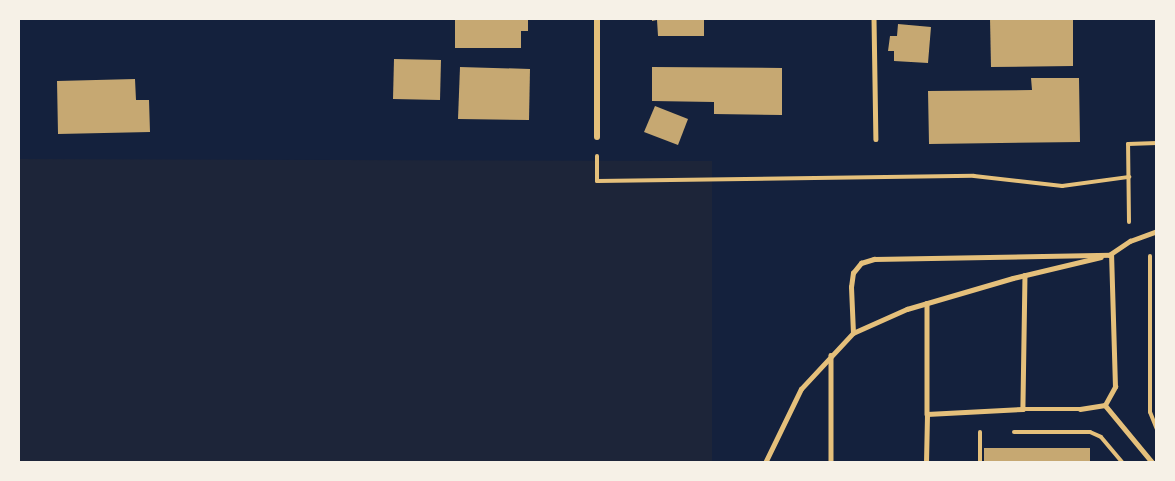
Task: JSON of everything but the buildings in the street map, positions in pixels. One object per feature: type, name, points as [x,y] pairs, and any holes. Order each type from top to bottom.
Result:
[{"type":"street","points":[[597,18],[597,137]]},
{"type":"lane","points":[[874,18],[876,139]]},
{"type":"lane","points":[[765,463],[801,389],[853,333],[907,309],[1025,275],[1111,255],[1130,241],[1157,231]]},
{"type":"lane","points":[[853,333],[853,273],[861,263],[874,259],[1111,255]]},
{"type":"lane","points":[[1106,405],[1115,387],[1111,255]]},
{"type":"lane","points":[[1023,409],[1025,275]]},
{"type":"lane","points":[[926,463],[927,303]]},
{"type":"lane","points":[[831,355],[831,463]]},
{"type":"lane","points":[[927,414],[1023,409],[1080,409],[1106,405]]},
{"type":"lane","points":[[1106,405],[1153,463]]},
{"type":"path","points":[[597,137],[597,181],[974,176],[1062,186],[1129,177]]},
{"type":"path","points":[[1129,211],[1128,144],[1157,142]]},
{"type":"path","points":[[1150,256],[1150,412],[1157,429]]},
{"type":"path","points":[[970,432],[991,432]]},
{"type":"path","points":[[980,432],[980,463]]},
{"type":"path","points":[[1002,432],[1090,432],[1101,437],[1123,463]]},
{"type":"shaded area","points":[[18,159],[712,161],[712,463],[18,463]]}]
